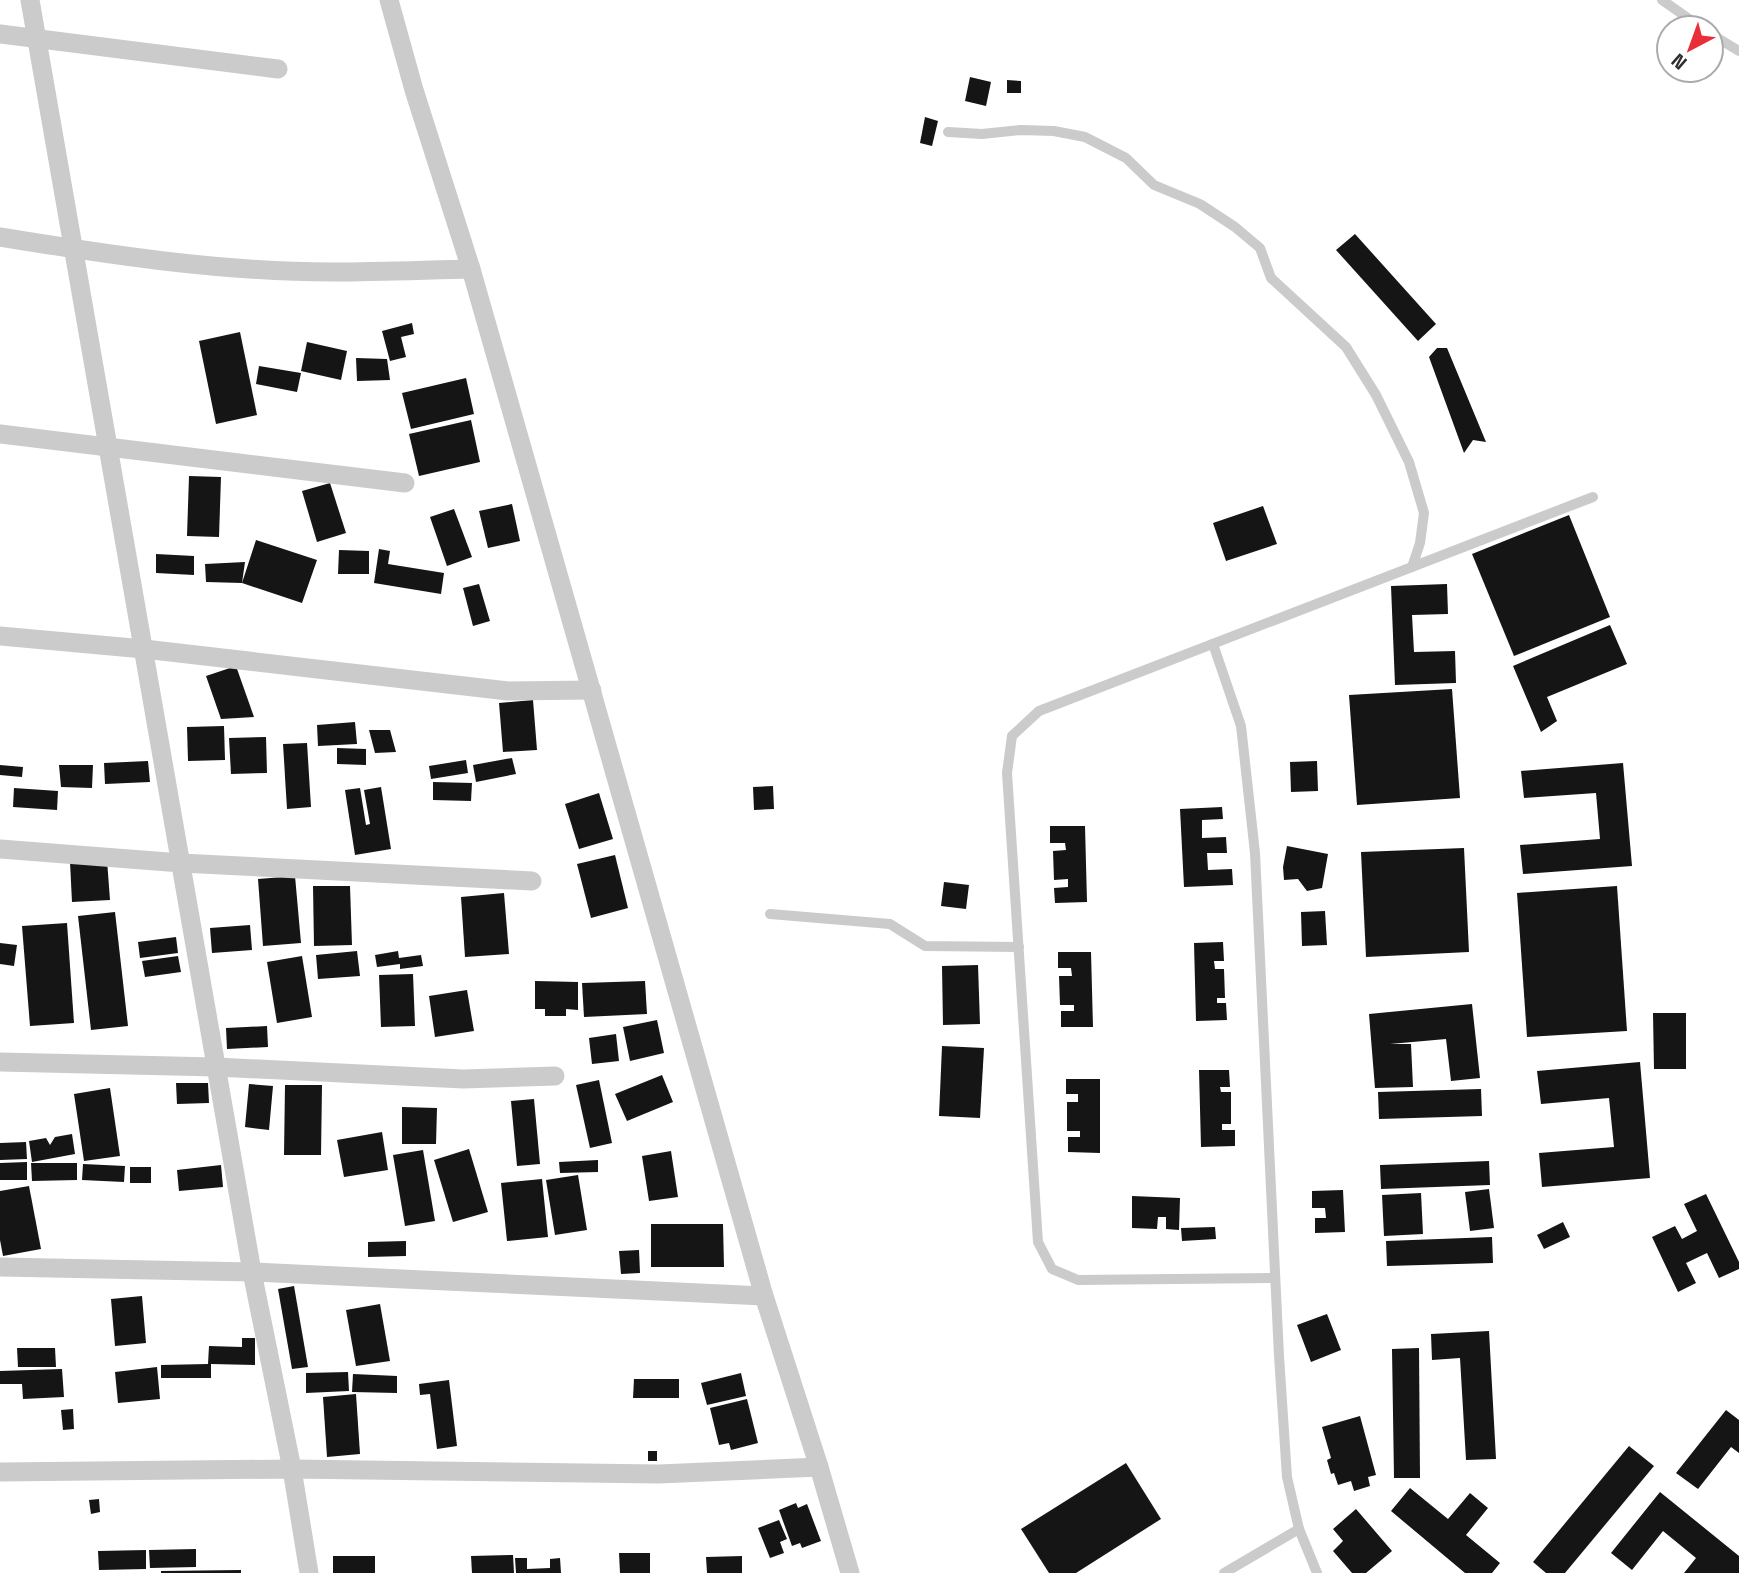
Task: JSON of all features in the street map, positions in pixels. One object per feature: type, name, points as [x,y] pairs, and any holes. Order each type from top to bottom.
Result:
[{"type":"street","points":[[30,0],[252,1272],[310,1573]]},
{"type":"street","points":[[389,0],[414,90],[471,268],[764,1296],[819,1466],[850,1573]]},
{"type":"street","points":[[0,34],[278,69]]},
{"type":"street","points":[[0,237],[74,249],[218,266],[332,272],[471,268]]},
{"type":"street","points":[[0,434],[405,483]]},
{"type":"street","points":[[0,636],[144,649],[508,691],[592,690]]},
{"type":"street","points":[[0,849],[181,863],[532,881]]},
{"type":"street","points":[[0,1062],[216,1067],[463,1079],[555,1076]]},
{"type":"street","points":[[0,1267],[252,1272],[764,1296]]},
{"type":"street","points":[[0,1472],[292,1469],[659,1474],[819,1466]]},
{"type":"lane","points":[[1662,0],[1682,14]]},
{"type":"lane","points":[[948,132],[982,134],[1020,130],[1054,131],[1085,137],[1126,159],[1154,185],[1200,204],[1235,227],[1260,248],[1271,278],[1346,347],[1376,395],[1409,462],[1424,513],[1420,543],[1412,567]]},
{"type":"lane","points":[[1275,1278],[1078,1280],[1052,1269],[1038,1242],[1007,773],[1012,736],[1040,711],[1593,497]]},
{"type":"lane","points":[[1213,644],[1241,726],[1255,853],[1287,1477],[1299,1529],[1317,1573]]},
{"type":"lane","points":[[770,914],[890,923],[926,946],[1019,947]]},
{"type":"lane","points":[[1224,1573],[1299,1529]]},
{"type":"building","points":[[970,77],[991,82],[986,106],[965,101]]},
{"type":"building","points":[[1007,80],[1021,81],[1021,93],[1007,93]]},
{"type":"building","points":[[925,117],[938,121],[932,146],[920,143]]},
{"type":"building","points":[[1355,234],[1436,324],[1418,341],[1336,250]]},
{"type":"building","points":[[412,323],[414,334],[401,337],[406,357],[390,361],[382,331]]},
{"type":"building","points":[[240,332],[257,415],[216,424],[199,341]]},
{"type":"building","points":[[307,342],[347,351],[341,380],[301,371]]},
{"type":"building","points":[[1437,348],[1447,348],[1486,442],[1473,440],[1464,453],[1429,357]]},
{"type":"building","points":[[356,358],[387,359],[390,380],[357,381]]},
{"type":"building","points":[[259,366],[301,373],[297,392],[256,384]]},
{"type":"building","points":[[466,378],[474,414],[411,429],[402,393]]},
{"type":"building","points":[[471,420],[480,462],[419,476],[409,434]]},
{"type":"building","points":[[189,476],[221,477],[219,537],[187,536]]},
{"type":"building","points":[[330,483],[346,533],[317,542],[302,491]]},
{"type":"building","points":[[512,504],[520,541],[488,548],[479,511]]},
{"type":"building","points":[[1263,506],[1277,544],[1226,561],[1213,523]]},
{"type":"building","points":[[454,509],[472,557],[447,566],[430,517]]},
{"type":"building","points":[[1569,515],[1610,617],[1514,656],[1472,554]]},
{"type":"building","points":[[256,540],[317,560],[302,603],[242,583]]},
{"type":"building","points":[[379,549],[390,551],[388,564],[444,573],[441,594],[374,583]]},
{"type":"building","points":[[339,550],[369,551],[369,574],[338,574]]},
{"type":"building","points":[[156,554],[194,556],[194,575],[156,573]]},
{"type":"building","points":[[245,562],[242,583],[206,582],[205,564]]},
{"type":"building","points":[[479,584],[490,621],[473,626],[463,588]]},
{"type":"building","points":[[1447,584],[1448,614],[1412,615],[1414,652],[1455,651],[1456,683],[1395,685],[1391,586]]},
{"type":"building","points":[[1610,625],[1627,664],[1547,697],[1557,721],[1541,732],[1513,666]]},
{"type":"building","points":[[236,666],[254,717],[221,719],[206,676]]},
{"type":"building","points":[[1452,689],[1460,798],[1357,805],[1349,695]]},
{"type":"building","points":[[533,700],[537,750],[503,752],[499,703]]},
{"type":"building","points":[[355,722],[357,744],[318,746],[317,725]]},
{"type":"building","points":[[224,726],[225,760],[188,761],[187,727]]},
{"type":"building","points":[[369,730],[390,730],[396,752],[375,753]]},
{"type":"building","points":[[266,737],[267,773],[231,774],[229,738]]},
{"type":"building","points":[[307,743],[311,807],[287,809],[283,744]]},
{"type":"building","points":[[337,748],[366,749],[366,765],[337,764]]},
{"type":"building","points":[[512,758],[516,774],[476,782],[473,765]]},
{"type":"building","points":[[466,760],[468,773],[431,779],[429,766]]},
{"type":"building","points":[[148,761],[150,782],[105,784],[104,763]]},
{"type":"building","points":[[1317,761],[1318,791],[1291,792],[1290,762]]},
{"type":"building","points":[[1623,763],[1632,866],[1523,874],[1520,845],[1600,839],[1596,793],[1524,798],[1521,771]]},
{"type":"building","points":[[0,765],[23,767],[22,777],[0,775]]},
{"type":"building","points":[[59,765],[93,765],[92,788],[61,787]]},
{"type":"building","points":[[433,782],[472,783],[471,801],[433,800]]},
{"type":"building","points":[[773,786],[774,809],[754,810],[753,787]]},
{"type":"building","points":[[381,787],[391,849],[355,855],[345,790],[360,788],[366,825],[370,824],[364,790]]},
{"type":"building","points":[[14,788],[58,791],[57,810],[13,807]]},
{"type":"building","points":[[599,793],[613,839],[579,849],[565,804]]},
{"type":"building","points":[[1222,807],[1223,819],[1202,820],[1202,838],[1226,837],[1227,853],[1207,853],[1208,870],[1232,869],[1233,885],[1184,887],[1180,809]]},
{"type":"building","points":[[1050,826],[1085,826],[1087,902],[1055,903],[1054,888],[1068,887],[1068,879],[1054,880],[1053,851],[1066,850],[1065,843],[1050,843]]},
{"type":"building","points":[[1287,846],[1328,854],[1322,888],[1307,891],[1298,879],[1284,880],[1283,867]]},
{"type":"building","points":[[1464,848],[1469,952],[1366,957],[1361,852]]},
{"type":"building","points":[[615,855],[628,908],[591,918],[577,864]]},
{"type":"building","points":[[107,860],[110,900],[72,902],[70,862]]},
{"type":"building","points":[[295,876],[301,943],[263,946],[258,879]]},
{"type":"building","points":[[944,882],[969,885],[966,909],[941,906]]},
{"type":"building","points":[[313,886],[350,886],[352,945],[314,946]]},
{"type":"building","points":[[1617,886],[1627,1031],[1527,1037],[1517,893]]},
{"type":"building","points":[[504,893],[509,954],[465,957],[461,897]]},
{"type":"building","points":[[1325,911],[1327,945],[1302,946],[1301,912]]},
{"type":"building","points":[[115,912],[128,1026],[91,1030],[78,916]]},
{"type":"building","points":[[67,923],[74,1023],[30,1026],[22,926]]},
{"type":"building","points":[[250,925],[252,950],[212,953],[210,928]]},
{"type":"building","points":[[176,937],[178,953],[140,958],[138,942]]},
{"type":"building","points":[[1223,942],[1224,961],[1214,961],[1215,969],[1224,969],[1225,998],[1217,998],[1217,1003],[1226,1003],[1227,1020],[1196,1021],[1194,943]]},
{"type":"building","points":[[0,943],[17,945],[14,966],[0,964]]},
{"type":"building","points":[[357,951],[360,976],[318,979],[316,955]]},
{"type":"building","points":[[398,951],[399,958],[421,955],[423,966],[400,969],[400,964],[377,967],[375,955]]},
{"type":"building","points":[[1058,952],[1091,952],[1093,1027],[1061,1027],[1061,1011],[1074,1011],[1074,1005],[1060,1005],[1059,976],[1072,976],[1071,968],[1058,968]]},
{"type":"building","points":[[178,956],[181,972],[145,977],[142,961]]},
{"type":"building","points":[[302,956],[312,1017],[277,1023],[267,962]]},
{"type":"building","points":[[978,965],[980,1024],[943,1025],[942,966]]},
{"type":"building","points":[[413,974],[415,1026],[381,1027],[379,975]]},
{"type":"building","points":[[535,981],[578,982],[578,1010],[566,1009],[566,1016],[545,1016],[545,1009],[535,1009]]},
{"type":"building","points":[[645,981],[647,1014],[584,1017],[582,983]]},
{"type":"building","points":[[467,990],[474,1031],[435,1037],[429,996]]},
{"type":"building","points":[[1472,1004],[1480,1078],[1451,1081],[1446,1039],[1390,1044],[1411,1044],[1413,1087],[1375,1088],[1369,1014]]},
{"type":"building","points":[[1653,1013],[1686,1013],[1686,1069],[1654,1069]]},
{"type":"building","points":[[657,1020],[664,1053],[630,1061],[623,1027]]},
{"type":"building","points":[[267,1026],[268,1047],[227,1049],[226,1028]]},
{"type":"building","points":[[616,1034],[619,1061],[592,1064],[589,1038]]},
{"type":"building","points":[[942,1046],[984,1048],[980,1118],[939,1116]]},
{"type":"building","points":[[1640,1062],[1650,1178],[1542,1187],[1539,1153],[1614,1147],[1609,1098],[1541,1104],[1537,1071]]},
{"type":"building","points":[[1199,1070],[1229,1070],[1230,1087],[1220,1087],[1221,1092],[1231,1092],[1231,1124],[1222,1124],[1222,1130],[1235,1130],[1235,1146],[1201,1147]]},
{"type":"building","points":[[662,1075],[673,1102],[627,1121],[615,1094]]},
{"type":"building","points":[[1066,1079],[1100,1079],[1100,1153],[1068,1152],[1068,1137],[1080,1137],[1080,1131],[1067,1131],[1067,1102],[1078,1102],[1078,1094],[1066,1094]]},
{"type":"building","points":[[599,1080],[612,1143],[590,1148],[576,1085]]},
{"type":"building","points":[[176,1083],[208,1083],[209,1103],[177,1104]]},
{"type":"building","points":[[249,1084],[273,1086],[269,1130],[245,1127]]},
{"type":"building","points":[[285,1085],[322,1085],[321,1155],[284,1155]]},
{"type":"building","points":[[110,1088],[120,1156],[84,1161],[74,1094]]},
{"type":"building","points":[[1481,1089],[1482,1116],[1379,1119],[1378,1092]]},
{"type":"building","points":[[534,1099],[540,1164],[517,1166],[511,1101]]},
{"type":"building","points":[[402,1107],[437,1108],[436,1144],[402,1144]]},
{"type":"building","points":[[382,1132],[388,1170],[344,1177],[337,1140]]},
{"type":"building","points":[[72,1134],[75,1154],[32,1162],[29,1141],[46,1138],[50,1145],[55,1137]]},
{"type":"building","points":[[26,1142],[27,1159],[0,1160],[0,1143]]},
{"type":"building","points":[[469,1149],[488,1212],[453,1222],[434,1160]]},
{"type":"building","points":[[423,1150],[435,1221],[405,1226],[393,1155]]},
{"type":"building","points":[[671,1151],[678,1197],[649,1201],[642,1156]]},
{"type":"building","points":[[598,1160],[598,1172],[560,1173],[559,1162]]},
{"type":"building","points":[[1489,1161],[1490,1185],[1381,1189],[1380,1165]]},
{"type":"building","points":[[27,1162],[27,1180],[0,1180],[0,1163]]},
{"type":"building","points":[[31,1163],[77,1163],[77,1180],[32,1181]]},
{"type":"building","points":[[83,1164],[125,1166],[124,1182],[82,1180]]},
{"type":"building","points":[[221,1165],[223,1187],[179,1191],[177,1170]]},
{"type":"building","points":[[130,1167],[151,1167],[151,1183],[130,1183]]},
{"type":"building","points":[[578,1175],[587,1230],[555,1235],[546,1180]]},
{"type":"building","points":[[542,1179],[548,1237],[507,1241],[501,1183]]},
{"type":"building","points":[[29,1186],[41,1249],[3,1256],[0,1240],[0,1191]]},
{"type":"building","points":[[1489,1189],[1494,1228],[1470,1231],[1465,1192]]},
{"type":"building","points":[[1343,1190],[1345,1232],[1315,1233],[1315,1218],[1326,1218],[1325,1208],[1312,1208],[1312,1191]]},
{"type":"building","points":[[1421,1193],[1423,1234],[1384,1236],[1382,1195]]},
{"type":"building","points":[[1706,1194],[1739,1262],[1739,1269],[1719,1278],[1707,1253],[1686,1263],[1696,1283],[1678,1292],[1652,1237],[1675,1226],[1682,1239],[1697,1231],[1684,1204]]},
{"type":"building","points":[[1132,1196],[1180,1198],[1179,1230],[1166,1229],[1166,1217],[1158,1217],[1157,1229],[1132,1228]]},
{"type":"building","points":[[1563,1222],[1570,1237],[1544,1249],[1537,1235]]},
{"type":"building","points":[[651,1224],[723,1224],[724,1267],[651,1267]]},
{"type":"building","points":[[1215,1227],[1216,1239],[1182,1241],[1181,1228]]},
{"type":"building","points":[[1492,1237],[1493,1263],[1387,1266],[1386,1241]]},
{"type":"building","points":[[406,1241],[406,1256],[368,1257],[368,1242]]},
{"type":"building","points":[[639,1250],[640,1273],[621,1274],[619,1251]]},
{"type":"building","points":[[294,1286],[308,1367],[292,1369],[278,1289]]},
{"type":"building","points":[[142,1296],[146,1343],[115,1346],[111,1299]]},
{"type":"building","points":[[380,1304],[390,1361],[356,1366],[346,1310]]},
{"type":"building","points":[[1327,1314],[1341,1350],[1311,1362],[1297,1325]]},
{"type":"building","points":[[1489,1331],[1496,1459],[1466,1460],[1460,1358],[1432,1360],[1431,1334]]},
{"type":"building","points":[[242,1338],[255,1338],[255,1365],[211,1364],[211,1378],[161,1378],[161,1365],[208,1364],[209,1346],[242,1347]]},
{"type":"building","points":[[17,1348],[55,1348],[56,1367],[18,1367]]},
{"type":"building","points":[[1419,1348],[1420,1478],[1394,1478],[1392,1349]]},
{"type":"building","points":[[157,1367],[160,1399],[118,1403],[115,1372]]},
{"type":"building","points":[[62,1369],[64,1397],[23,1399],[22,1384],[0,1384],[0,1371]]},
{"type":"building","points":[[348,1372],[349,1391],[306,1393],[306,1373]]},
{"type":"building","points":[[741,1373],[746,1396],[707,1405],[701,1383]]},
{"type":"building","points":[[353,1374],[397,1376],[397,1393],[352,1392]]},
{"type":"building","points":[[634,1379],[679,1379],[679,1398],[633,1398]]},
{"type":"building","points":[[449,1380],[457,1446],[437,1449],[430,1394],[420,1395],[419,1384]]},
{"type":"building","points":[[356,1394],[360,1454],[327,1457],[323,1397]]},
{"type":"building","points":[[747,1399],[758,1443],[731,1450],[729,1443],[719,1445],[710,1408]]},
{"type":"building","points":[[73,1409],[74,1429],[63,1430],[61,1410]]},
{"type":"building","points":[[1726,1410],[1739,1420],[1739,1453],[1731,1447],[1698,1489],[1676,1473]]},
{"type":"building","points":[[1360,1416],[1376,1475],[1368,1477],[1370,1486],[1354,1491],[1351,1481],[1338,1485],[1334,1473],[1331,1474],[1327,1460],[1331,1458],[1322,1427]]},
{"type":"building","points":[[1629,1446],[1654,1466],[1565,1573],[1546,1573],[1533,1562]]},
{"type":"building","points":[[648,1451],[657,1451],[657,1461],[648,1461]]},
{"type":"building","points":[[1126,1463],[1161,1519],[1076,1573],[1049,1573],[1021,1529]]},
{"type":"building","points":[[1410,1488],[1448,1519],[1470,1493],[1488,1508],[1466,1535],[1500,1563],[1492,1573],[1465,1573],[1391,1511]]},
{"type":"building","points":[[1660,1492],[1739,1556],[1739,1573],[1684,1573],[1696,1558],[1663,1531],[1632,1570],[1611,1553]]},
{"type":"building","points":[[99,1499],[100,1512],[91,1514],[89,1500]]},
{"type":"building","points":[[796,1503],[798,1508],[807,1504],[821,1541],[802,1548],[800,1543],[792,1546],[779,1510]]},
{"type":"building","points":[[1356,1509],[1392,1551],[1366,1573],[1352,1573],[1333,1551],[1343,1541],[1333,1529]]},
{"type":"building","points":[[779,1520],[787,1539],[780,1542],[784,1553],[770,1558],[758,1528]]},
{"type":"building","points":[[196,1549],[196,1567],[150,1568],[149,1550]]},
{"type":"building","points":[[146,1550],[146,1569],[99,1570],[98,1551]]},
{"type":"building","points":[[619,1553],[650,1553],[650,1573],[620,1573]]},
{"type":"building","points":[[513,1555],[514,1573],[472,1573],[471,1556]]},
{"type":"building","points":[[333,1556],[375,1556],[375,1573],[333,1573]]},
{"type":"building","points":[[742,1556],[742,1573],[707,1573],[706,1557]]},
{"type":"building","points":[[515,1558],[527,1558],[527,1569],[550,1568],[550,1559],[560,1558],[561,1573],[516,1573]]},
{"type":"building","points":[[241,1570],[241,1573],[161,1573],[161,1571]]}]
